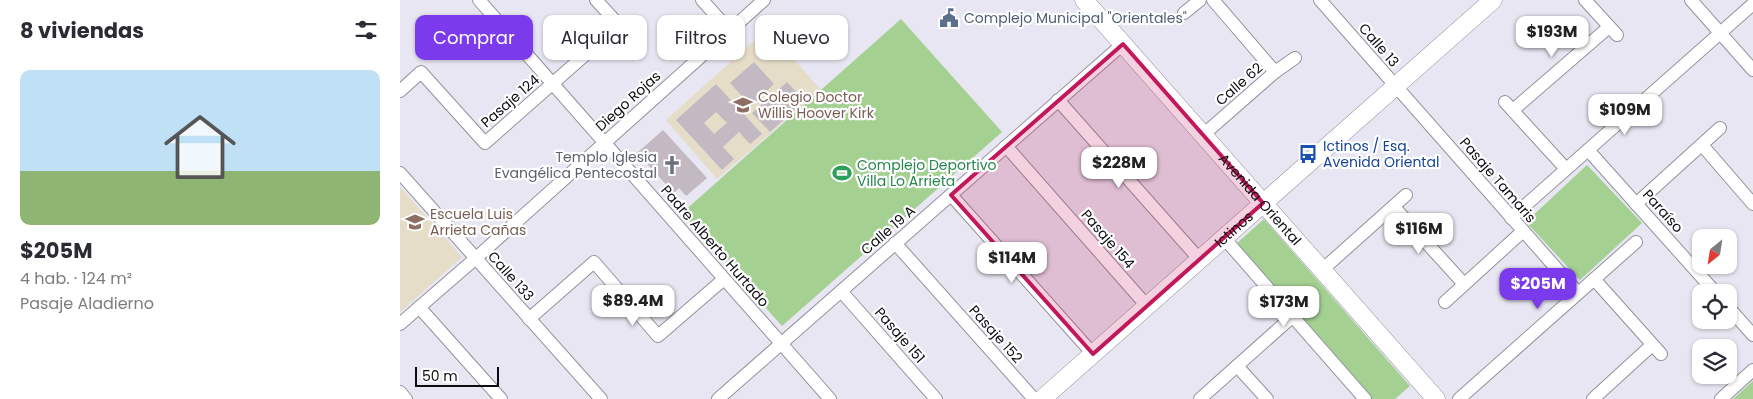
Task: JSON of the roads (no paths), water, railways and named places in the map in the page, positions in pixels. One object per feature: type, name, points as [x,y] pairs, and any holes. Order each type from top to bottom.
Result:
[{"type":"street","name":"Padre Alberto Hurtado","points":[[479,0],[830,399]]},
{"type":"street","name":"Pasaje 124","points":[[400,91],[421,72],[486,143],[619,25],[596,0]]},
{"type":"street","points":[[702,0],[716,15]]},
{"type":"street","name":"Diego Rojas","points":[[745,16],[764,0]]},
{"type":"street","name":"Avenida Oriental","points":[[1084,0],[1436,399]]},
{"type":"street","points":[[1184,13],[1200,0]]},
{"type":"street","points":[[1213,0],[1275,72]]},
{"type":"street","name":"Calle 13","points":[[1320,0],[1396,86]]},
{"type":"street","name":"Ictinos","points":[[1042,399],[1493,0]]},
{"type":"street","points":[[1566,169],[1509,106],[1613,31],[1586,0]]},
{"type":"street","points":[[1691,0],[1753,70]]},
{"type":"street","points":[[1511,218],[1753,4]]},
{"type":"street","name":"Calle 19 A","points":[[718,399],[1123,44]]},
{"type":"street","name":"Calle 62","points":[[1203,135],[1275,72],[1288,66],[1296,58]]},
{"type":"street","name":"Diego Rojas","points":[[400,324],[696,60]]},
{"type":"street","name":"Pasaje Tamaris","points":[[1396,86],[1578,294]]},
{"type":"street","points":[[1058,100],[1200,260]]},
{"type":"street","points":[[1636,204],[1720,128]]},
{"type":"street","points":[[1702,145],[1753,204]]},
{"type":"street","name":"Pasaje 154","points":[[1006,146],[1147,306]]},
{"type":"street","name":"Paraíso","points":[[1588,150],[1708,284]]},
{"type":"street","name":"Calle 133","points":[[400,173],[601,399]]},
{"type":"street","points":[[951,194],[1093,354]]},
{"type":"street","points":[[1322,270],[1406,195]]},
{"type":"street","points":[[1394,207],[1464,284]]},
{"type":"street","points":[[1444,302],[1523,231]]},
{"type":"street","points":[[1224,238],[1365,399]]},
{"type":"street","points":[[1458,399],[1636,242]]},
{"type":"street","name":"Pasaje 152","points":[[895,243],[1034,399]]},
{"type":"street","points":[[530,319],[594,262],[658,336],[724,279]]},
{"type":"street","points":[[1593,399],[1656,350],[1594,279]]},
{"type":"street","name":"Pasaje 151","points":[[841,291],[936,399]]},
{"type":"street","points":[[419,307],[501,399]]},
{"type":"street","points":[[1200,399],[1293,316]]},
{"type":"street","points":[[1737,317],[1753,335]]},
{"type":"street","points":[[1237,366],[1267,399]]},
{"type":"street","points":[[1720,399],[1753,370]]},
{"type":"street","points":[[400,392],[406,399]]},
{"type":"place","name":"Complejo Municipal \"Orientales\"","points":[[949,18]]},
{"type":"place","name":"Colegio Doctor Willis Hoover Kirk","points":[[743,105]]},
{"type":"place","name":"Ictinos / Esq. Avenida Oriental","points":[[1308,154]]},
{"type":"place","name":"Templo Iglesia Evangélica Pentecostal","points":[[672,165]]},
{"type":"place","name":"Complejo Deportivo Villa Lo Arrieta","points":[[842,173]]},
{"type":"place","name":"Escuela Luis Arrieta Cañas","points":[[415,222]]}]
